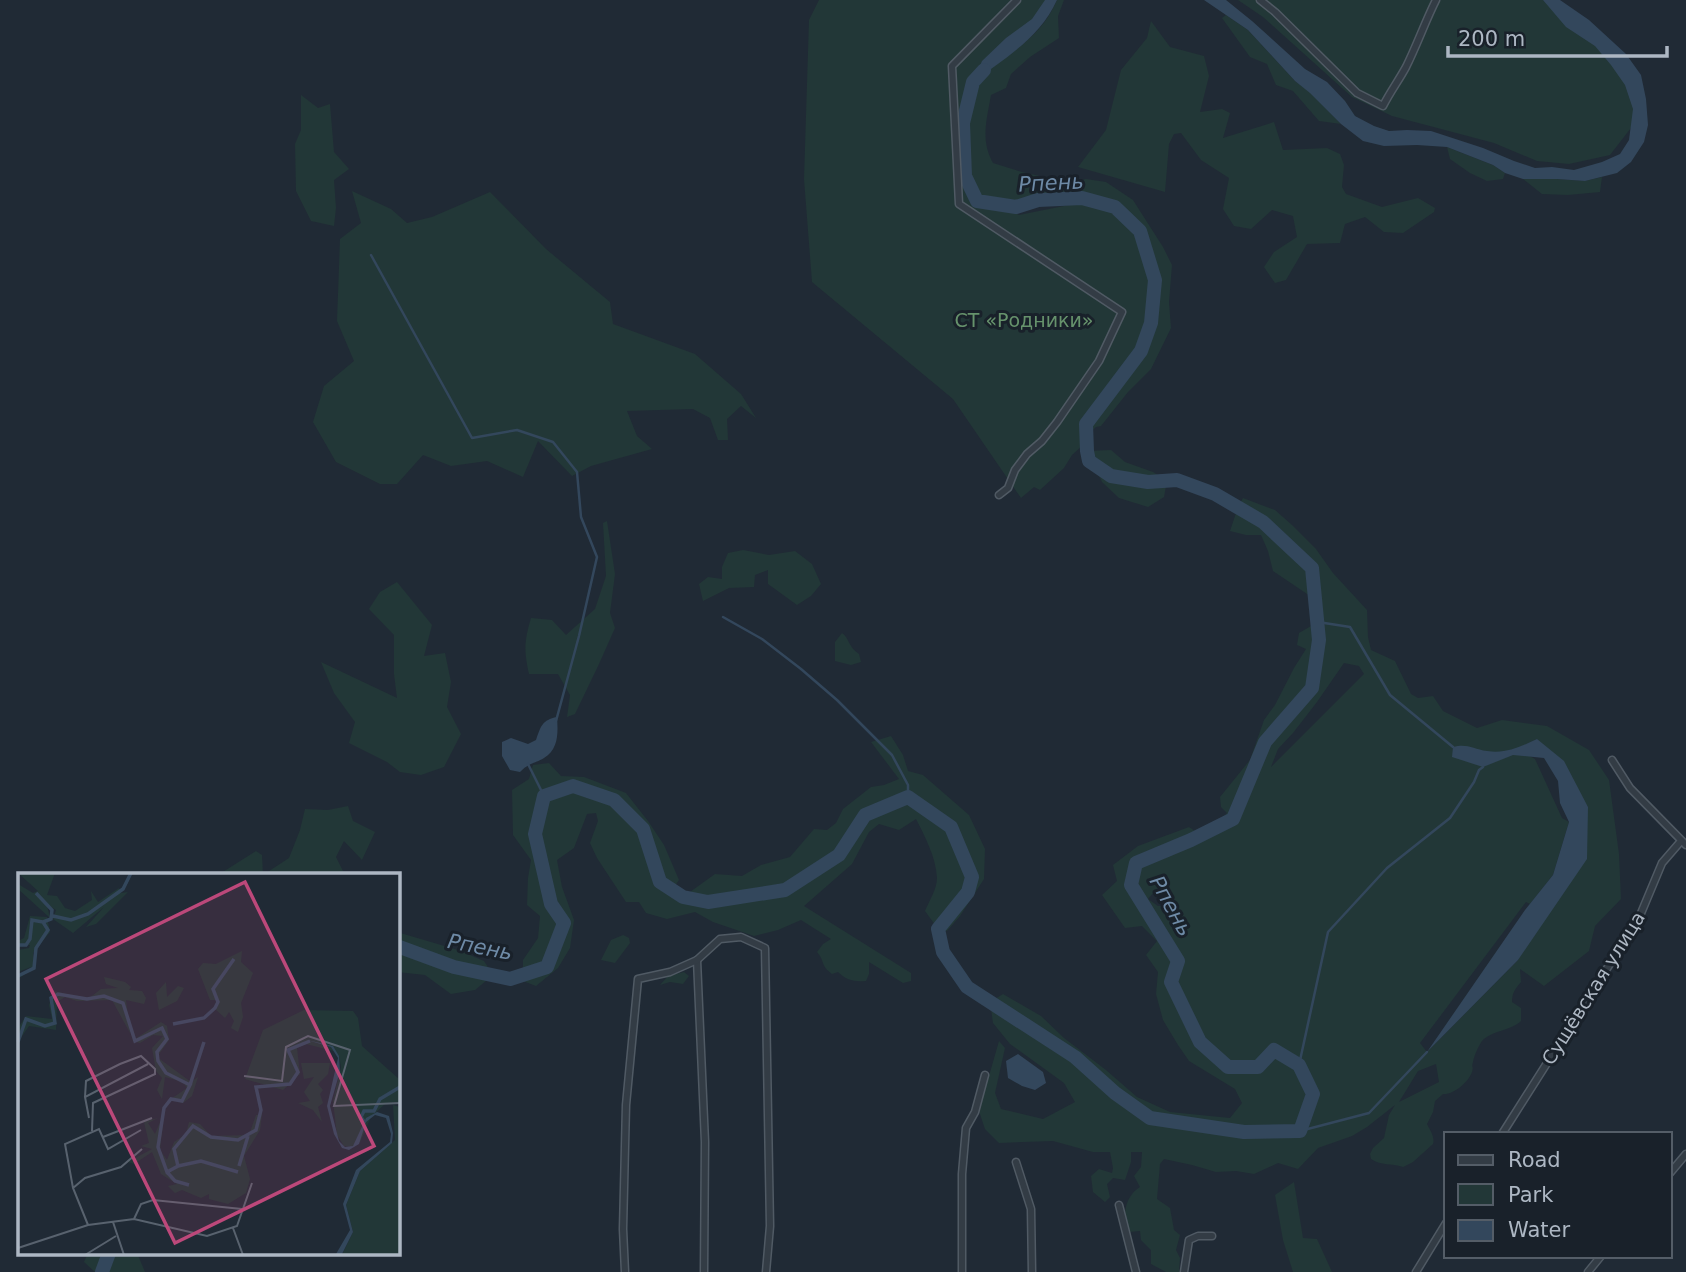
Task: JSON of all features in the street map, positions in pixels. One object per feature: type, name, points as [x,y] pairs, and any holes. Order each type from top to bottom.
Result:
[{"type":"street","points":[[999,495],[1008,488],[1015,470],[1057,422],[1094,369],[1122,312],[959,204],[951,66],[1017,0]]},
{"type":"street","points":[[1260,0],[1357,93],[1383,106],[1405,68],[1436,0]]},
{"type":"street","points":[[1612,760],[1630,788],[1684,843]]},
{"type":"street","name":"Сущёвская улица","points":[[1503,1132],[1639,918],[1662,863],[1684,843]]},
{"type":"street","points":[[625,1272],[623,1229],[626,1105],[638,979],[670,972],[697,960],[720,939],[741,937],[765,948],[770,1226],[766,1272]]},
{"type":"street","points":[[697,960],[705,1142],[704,1272]]},
{"type":"street","points":[[961,1272],[962,1174],[966,1128],[975,1112],[985,1074]]},
{"type":"street","points":[[1672,1171],[1686,1154]]},
{"type":"street","points":[[1016,1162],[1031,1209],[1032,1272]]},
{"type":"street","points":[[1119,1205],[1136,1272]]},
{"type":"street","points":[[1416,1272],[1444,1226]]},
{"type":"street","points":[[1184,1272],[1189,1240],[1198,1236],[1212,1236]]},
{"type":"street","points":[[1588,1272],[1599,1258]]},
{"type":"green space","name":"СТ «Родники»","points":[[819,0],[1052,0],[999,62],[1040,28],[1057,0],[1064,0],[1058,16],[1059,38],[1030,57],[1011,74],[1006,88],[991,95],[986,129],[989,154],[993,163],[1022,172],[1072,183],[1086,179],[1106,182],[1133,200],[1172,265],[1169,302],[1171,328],[1151,369],[1128,392],[1101,426],[1085,437],[1083,445],[1072,455],[1064,468],[1040,490],[1034,487],[1021,498],[953,399],[812,282],[804,179],[809,20]],"holes":[[[1082,198],[1084,202],[1019,215],[997,204],[1016,207],[1038,200]]]},
{"type":"green space","points":[[1238,0],[1559,0],[1633,66],[1634,124],[1610,155],[1569,164],[1537,161],[1494,143],[1392,116],[1352,97],[1263,17]]},
{"type":"green space","points":[[1226,15],[1248,30],[1295,81],[1310,92],[1341,124],[1319,121],[1293,91],[1276,85],[1267,64],[1250,57],[1222,18]]},
{"type":"green space","points":[[1151,21],[1170,47],[1204,56],[1209,76],[1200,112],[1222,109],[1230,113],[1223,138],[1274,122],[1283,150],[1327,148],[1340,154],[1344,165],[1342,187],[1346,194],[1382,207],[1418,198],[1435,208],[1434,212],[1403,233],[1384,232],[1365,217],[1345,224],[1340,243],[1307,244],[1286,280],[1275,283],[1264,267],[1274,252],[1297,237],[1293,216],[1272,210],[1251,229],[1234,226],[1223,209],[1229,178],[1201,160],[1181,133],[1174,134],[1169,144],[1165,192],[1078,167],[1106,130],[1121,70],[1147,38]]},
{"type":"green space","points":[[301,95],[318,108],[330,104],[334,152],[349,169],[334,180],[334,226],[311,221],[296,191],[295,144],[301,130]]},
{"type":"green space","points":[[1447,147],[1493,165],[1505,173],[1503,179],[1487,181],[1470,173],[1450,159]]},
{"type":"green space","points":[[1602,177],[1600,192],[1568,195],[1542,194],[1523,179],[1585,181]]},
{"type":"green space","points":[[352,191],[391,209],[407,223],[432,217],[490,192],[546,249],[610,302],[613,324],[695,354],[741,394],[756,418],[741,406],[727,419],[728,440],[718,440],[710,418],[693,409],[627,411],[637,436],[652,449],[591,466],[572,476],[538,441],[523,477],[487,461],[451,466],[423,455],[397,484],[380,484],[336,462],[313,422],[324,386],[354,361],[337,321],[340,239],[361,223]]},
{"type":"green space","points":[[1111,450],[1125,462],[1153,472],[1167,481],[1164,497],[1148,507],[1119,498],[1102,482],[1087,451]]},
{"type":"green space","points":[[1243,498],[1275,510],[1316,549],[1333,573],[1367,610],[1371,650],[1395,661],[1411,694],[1418,698],[1433,696],[1443,711],[1477,728],[1502,720],[1547,726],[1589,750],[1609,780],[1619,854],[1621,899],[1595,926],[1589,951],[1544,986],[1520,969],[1521,982],[1514,991],[1512,1002],[1521,1008],[1521,1021],[1486,1037],[1474,1057],[1472,1072],[1467,1080],[1456,1090],[1443,1094],[1435,1101],[1427,1124],[1433,1136],[1433,1144],[1413,1162],[1403,1167],[1371,1159],[1373,1148],[1384,1138],[1389,1115],[1395,1105],[1352,1136],[1318,1148],[1298,1169],[1278,1163],[1254,1174],[1216,1172],[1164,1159],[1160,1164],[1157,1199],[1170,1208],[1174,1230],[1180,1235],[1176,1250],[1180,1258],[1179,1272],[1166,1272],[1151,1264],[1151,1250],[1141,1240],[1140,1231],[1129,1232],[1125,1220],[1128,1201],[1140,1187],[1134,1176],[1141,1167],[1142,1152],[1131,1152],[1125,1180],[1113,1178],[1107,1184],[1110,1197],[1105,1202],[1093,1192],[1091,1176],[1099,1169],[1112,1173],[1110,1152],[1093,1152],[1053,1141],[999,1143],[985,1129],[979,1111],[999,1041],[1005,1048],[995,1093],[1001,1109],[1043,1119],[1075,1102],[1064,1083],[1010,1044],[993,1023],[990,1002],[1003,994],[1041,1016],[1137,1097],[1170,1112],[1230,1118],[1242,1103],[1235,1089],[1189,1061],[1178,1045],[1163,1020],[1156,994],[1158,972],[1146,955],[1157,941],[1142,926],[1125,928],[1102,895],[1117,881],[1113,865],[1138,846],[1189,827],[1201,835],[1201,839],[1227,813],[1221,807],[1220,797],[1250,760],[1264,720],[1306,649],[1297,645],[1299,633],[1318,622],[1316,600],[1273,571],[1261,535],[1230,531]],"holes":[[[1344,663],[1359,666],[1364,674],[1271,767],[1278,749],[1317,702]],[[1537,739],[1588,807],[1518,960],[1427,1052],[1420,1043],[1526,902],[1530,904],[1553,875],[1569,822],[1562,818],[1535,759],[1517,749]],[[1169,881],[1171,913],[1166,906],[1158,906],[1148,899]],[[1436,1064],[1439,1082],[1399,1102],[1418,1071]]]},
{"type":"green space","points":[[607,521],[615,574],[610,613],[615,628],[575,714],[567,717],[570,695],[558,674],[529,674],[527,634],[531,618],[552,620],[566,635],[595,609],[606,576],[603,523]]},
{"type":"green space","points":[[743,550],[769,555],[795,551],[812,564],[821,584],[811,596],[797,605],[768,584],[768,570],[755,575],[754,587],[729,588],[703,601],[699,584],[708,577],[722,579],[722,567],[728,553]]},
{"type":"green space","points":[[397,582],[432,625],[424,656],[445,653],[451,682],[447,707],[461,734],[444,767],[421,775],[400,772],[387,762],[349,743],[355,722],[334,693],[321,662],[397,698],[394,635],[369,609],[380,592]]},
{"type":"green space","points":[[842,633],[859,654],[861,662],[851,665],[835,661],[835,642]]},
{"type":"green space","points":[[891,736],[903,755],[908,771],[923,775],[969,815],[985,849],[984,879],[947,931],[938,929],[925,911],[936,886],[935,862],[916,819],[899,830],[879,824],[869,832],[852,864],[804,906],[911,973],[911,981],[903,983],[869,962],[866,981],[850,980],[838,972],[832,974],[817,952],[831,939],[801,920],[754,936],[713,922],[695,912],[667,919],[646,913],[639,902],[626,902],[597,858],[590,843],[598,821],[596,813],[587,814],[574,848],[557,860],[562,887],[574,920],[570,948],[558,968],[536,986],[523,981],[523,960],[538,938],[540,916],[527,905],[531,860],[513,835],[512,790],[529,779],[533,765],[549,763],[561,776],[584,777],[626,793],[664,845],[679,880],[672,890],[683,897],[715,874],[742,876],[761,865],[790,857],[814,829],[827,830],[836,823],[843,809],[871,787],[899,779],[871,742]]},
{"type":"green space","points":[[348,806],[353,821],[375,832],[362,860],[344,841],[336,857],[344,873],[266,873],[289,858],[305,809],[328,810]]},
{"type":"green space","points":[[256,851],[262,855],[263,873],[221,873]]},
{"type":"green space","points":[[399,933],[458,950],[484,961],[493,975],[475,990],[451,994],[425,975],[399,972]]},
{"type":"green space","points":[[623,935],[629,938],[630,943],[615,963],[601,960],[611,940]]},
{"type":"green space","points":[[684,972],[689,976],[683,984],[670,982],[660,985],[668,976]]},
{"type":"green space","points":[[1294,1182],[1303,1238],[1317,1239],[1332,1272],[1293,1272],[1283,1240],[1275,1195]]},
{"type":"green space","points":[[88,1254],[137,1254],[145,1272],[95,1272],[84,1262]]},
{"type":"water","points":[[1045,0],[1057,0],[1041,25],[1021,46],[973,82],[982,61],[1006,38],[1032,19]]},
{"type":"water","points":[[1204,0],[1226,0],[1305,69],[1327,82],[1355,116],[1374,126],[1389,131],[1431,131],[1535,168],[1574,170],[1620,154],[1629,140],[1633,109],[1625,85],[1611,65],[1595,46],[1566,27],[1543,0],[1560,0],[1589,20],[1626,54],[1641,75],[1648,125],[1644,142],[1631,162],[1617,173],[1585,181],[1523,179],[1447,147],[1384,146],[1363,141],[1295,81],[1248,30]]},
{"type":"water","points":[[557,717],[556,740],[549,754],[520,772],[510,770],[502,756],[502,742],[511,738],[528,744],[536,740],[545,722]]},
{"type":"water","points":[[1537,739],[1564,761],[1588,807],[1587,859],[1518,960],[1427,1052],[1525,910],[1553,875],[1569,822],[1560,803],[1558,781],[1544,758],[1513,755],[1483,767],[1452,757],[1453,747],[1466,746],[1500,752]]},
{"type":"water","points":[[1018,1054],[1043,1072],[1046,1083],[1035,1090],[1008,1078],[1006,1061]]},
{"type":"waterway","name":"Рпень","points":[[399,947],[454,967],[510,979],[547,967],[564,923],[551,904],[535,834],[544,796],[573,786],[614,800],[643,829],[660,882],[683,897],[708,902],[785,890],[839,855],[865,815],[908,797],[951,827],[972,877],[968,892],[938,929],[943,952],[967,987],[1075,1057],[1115,1093],[1150,1118],[1244,1132],[1300,1131],[1313,1094],[1299,1065],[1274,1050],[1258,1067],[1228,1067],[1200,1042],[1171,982],[1178,961],[1131,885],[1136,863],[1233,819],[1265,742],[1312,688],[1319,640],[1312,568],[1263,522],[1215,494],[1177,480],[1148,482],[1111,476],[1089,461],[1086,424],[1141,351],[1151,323],[1155,280],[1140,231],[1115,207],[1082,198],[1038,200],[1016,207],[977,201],[965,176],[963,123],[973,82],[984,70]]},
{"type":"waterway","points":[[371,255],[472,438],[517,430],[553,442],[577,472],[581,517],[597,557],[556,721]]},
{"type":"waterway","points":[[723,617],[762,639],[837,700],[892,755],[908,785],[908,797]]},
{"type":"waterway","points":[[1318,622],[1350,627],[1390,695],[1453,747]]},
{"type":"waterway","points":[[528,764],[544,796]]},
{"type":"waterway","points":[[1299,1065],[1328,932],[1387,868],[1450,818],[1483,767]]},
{"type":"waterway","points":[[1300,1131],[1369,1113],[1427,1052]]},
{"type":"waterway","name":"Рпень","points":[[102,1272],[109,1254]]}]
